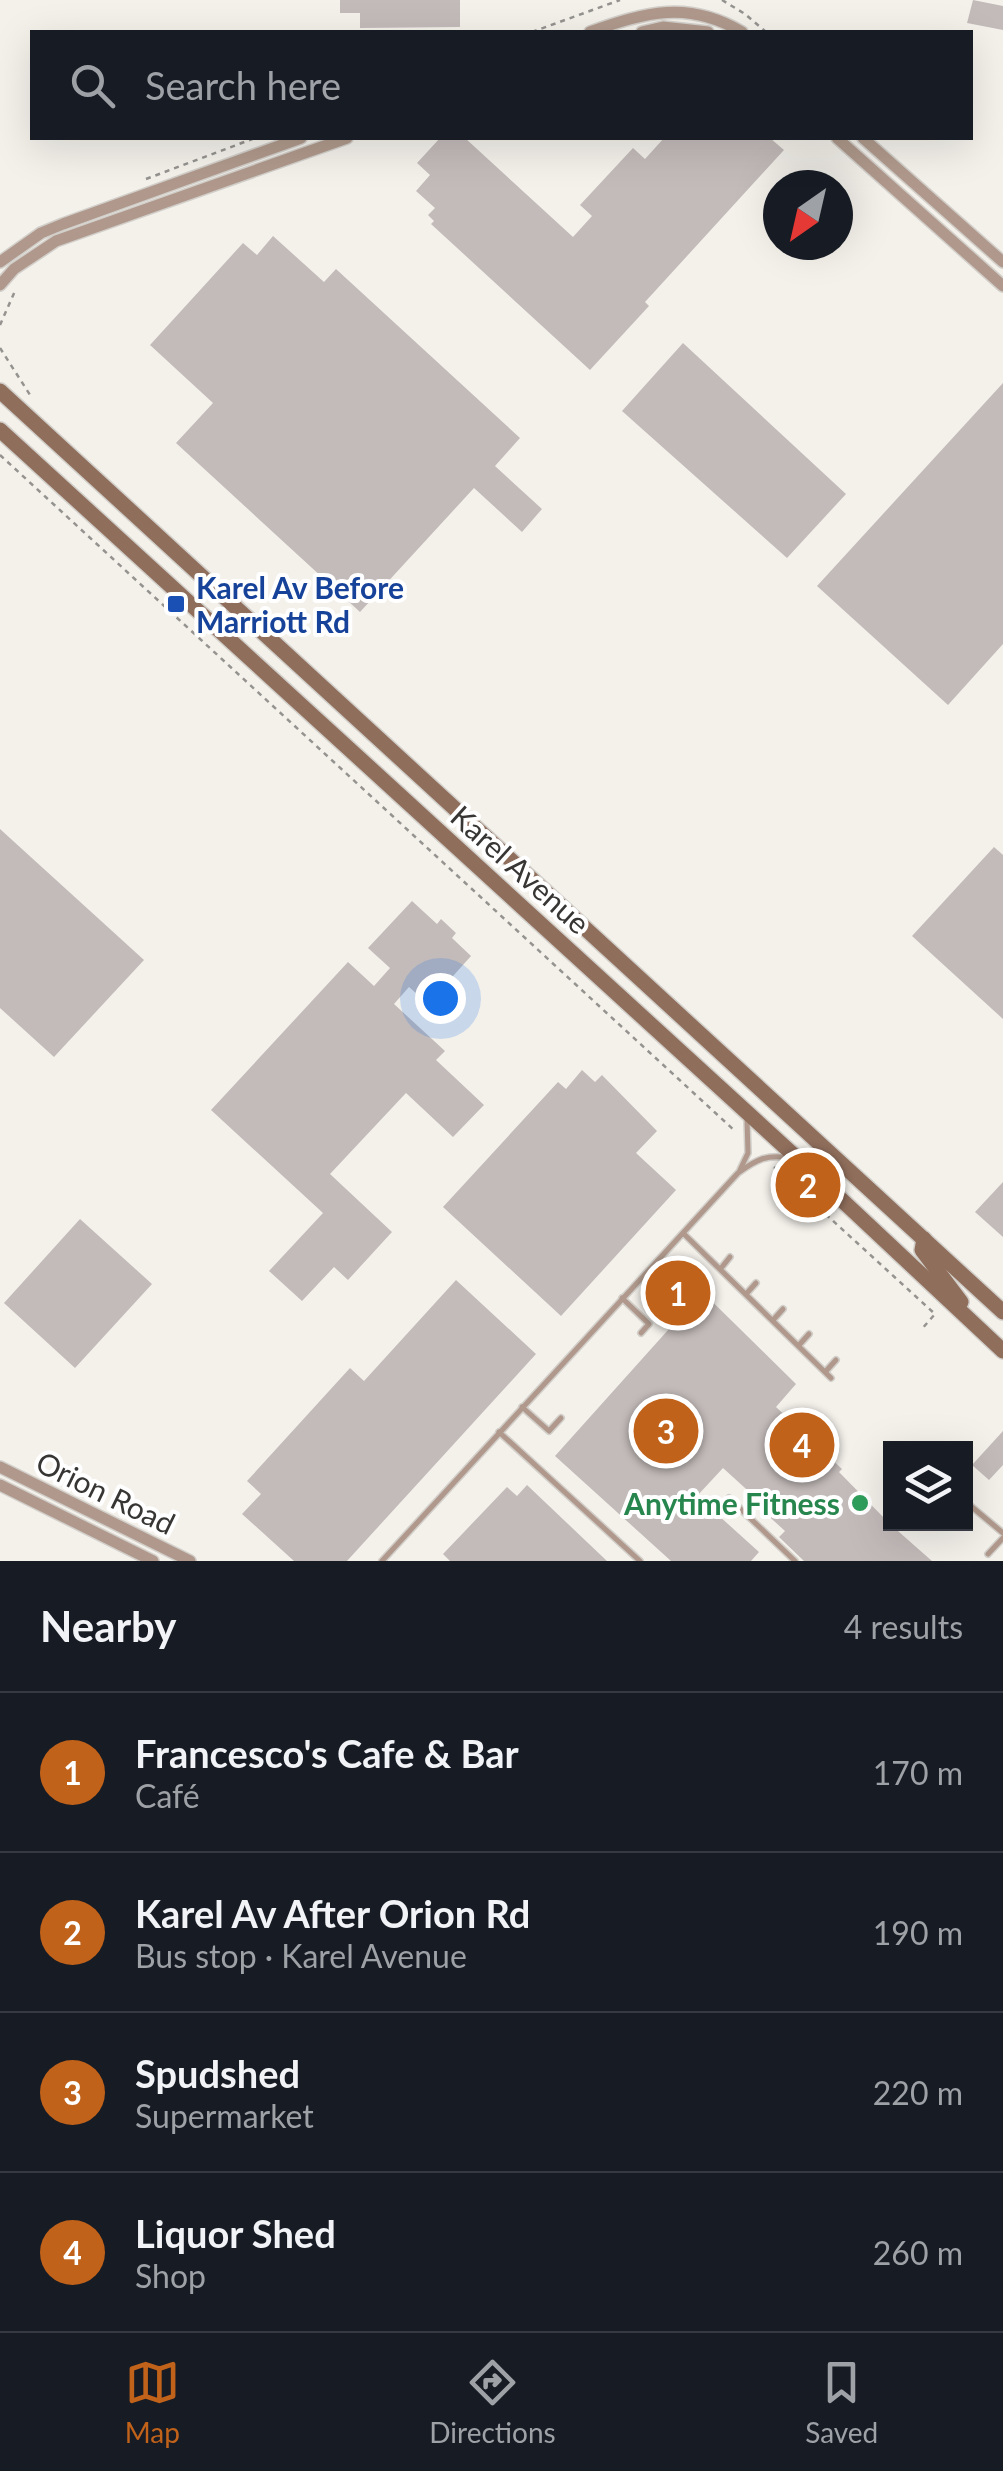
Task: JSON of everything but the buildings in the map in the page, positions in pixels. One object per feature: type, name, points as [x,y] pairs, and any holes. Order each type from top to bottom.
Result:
[{"type":"main road","name":"Karel Avenue","points":[[0,391],[1003,1312]]},
{"type":"main road","name":"Karel Avenue","points":[[0,430],[745,1110],[1003,1351]]},
{"type":"main road","points":[[924,1240],[922,1250],[980,1330]]},
{"type":"street","points":[[596,30],[647,13],[672,10],[704,12],[738,30]]},
{"type":"street","points":[[650,30],[690,30]]},
{"type":"street","points":[[0,262],[41,233],[295,140]]},
{"type":"street","points":[[0,285],[14,269],[56,241],[341,140]]},
{"type":"street","points":[[839,140],[1003,286]]},
{"type":"street","points":[[866,140],[1003,262]]},
{"type":"street","name":"Orion Road","points":[[0,1467],[190,1561]]},
{"type":"street","name":"Orion Road","points":[[0,1485],[153,1561]]},
{"type":"lane","points":[[738,1173],[749,1144],[745,1110]]},
{"type":"lane","points":[[382,1561],[738,1173],[763,1157],[798,1159]]},
{"type":"lane","points":[[684,1234],[832,1378]]},
{"type":"lane","points":[[722,1268],[730,1258]]},
{"type":"lane","points":[[748,1293],[756,1283]]},
{"type":"lane","points":[[622,1298],[649,1324],[641,1332]]},
{"type":"lane","points":[[774,1319],[783,1309]]},
{"type":"lane","points":[[800,1344],[809,1334]]},
{"type":"lane","points":[[826,1372],[836,1360]]},
{"type":"lane","points":[[522,1407],[549,1431],[561,1418]]},
{"type":"lane","points":[[499,1432],[640,1561]]},
{"type":"lane","points":[[730,1498],[794,1560]]},
{"type":"lane","points":[[973,1508],[1003,1535],[988,1554]]},
{"type":"path","points":[[538,30],[620,0]]},
{"type":"path","points":[[722,0],[764,30]]},
{"type":"path","points":[[0,324],[16,287],[14,269]]},
{"type":"path","points":[[0,348],[30,394]]},
{"type":"path","points":[[0,456],[749,1144]]},
{"type":"path","points":[[763,1157],[935,1314],[921,1330]]},
{"type":"place","name":"Karel Av Before Marriott Rd","points":[[176,604]]},
{"type":"place","name":"Karel Av After Orion Rd","points":[[808,1185]]},
{"type":"place","name":"Francesco's Cafe & Bar","points":[[678,1293]]},
{"type":"place","name":"Spudshed","points":[[666,1431]]},
{"type":"place","name":"Liquor Shed","points":[[802,1445]]},
{"type":"place","name":"Anytime Fitness","points":[[860,1503]]}]
